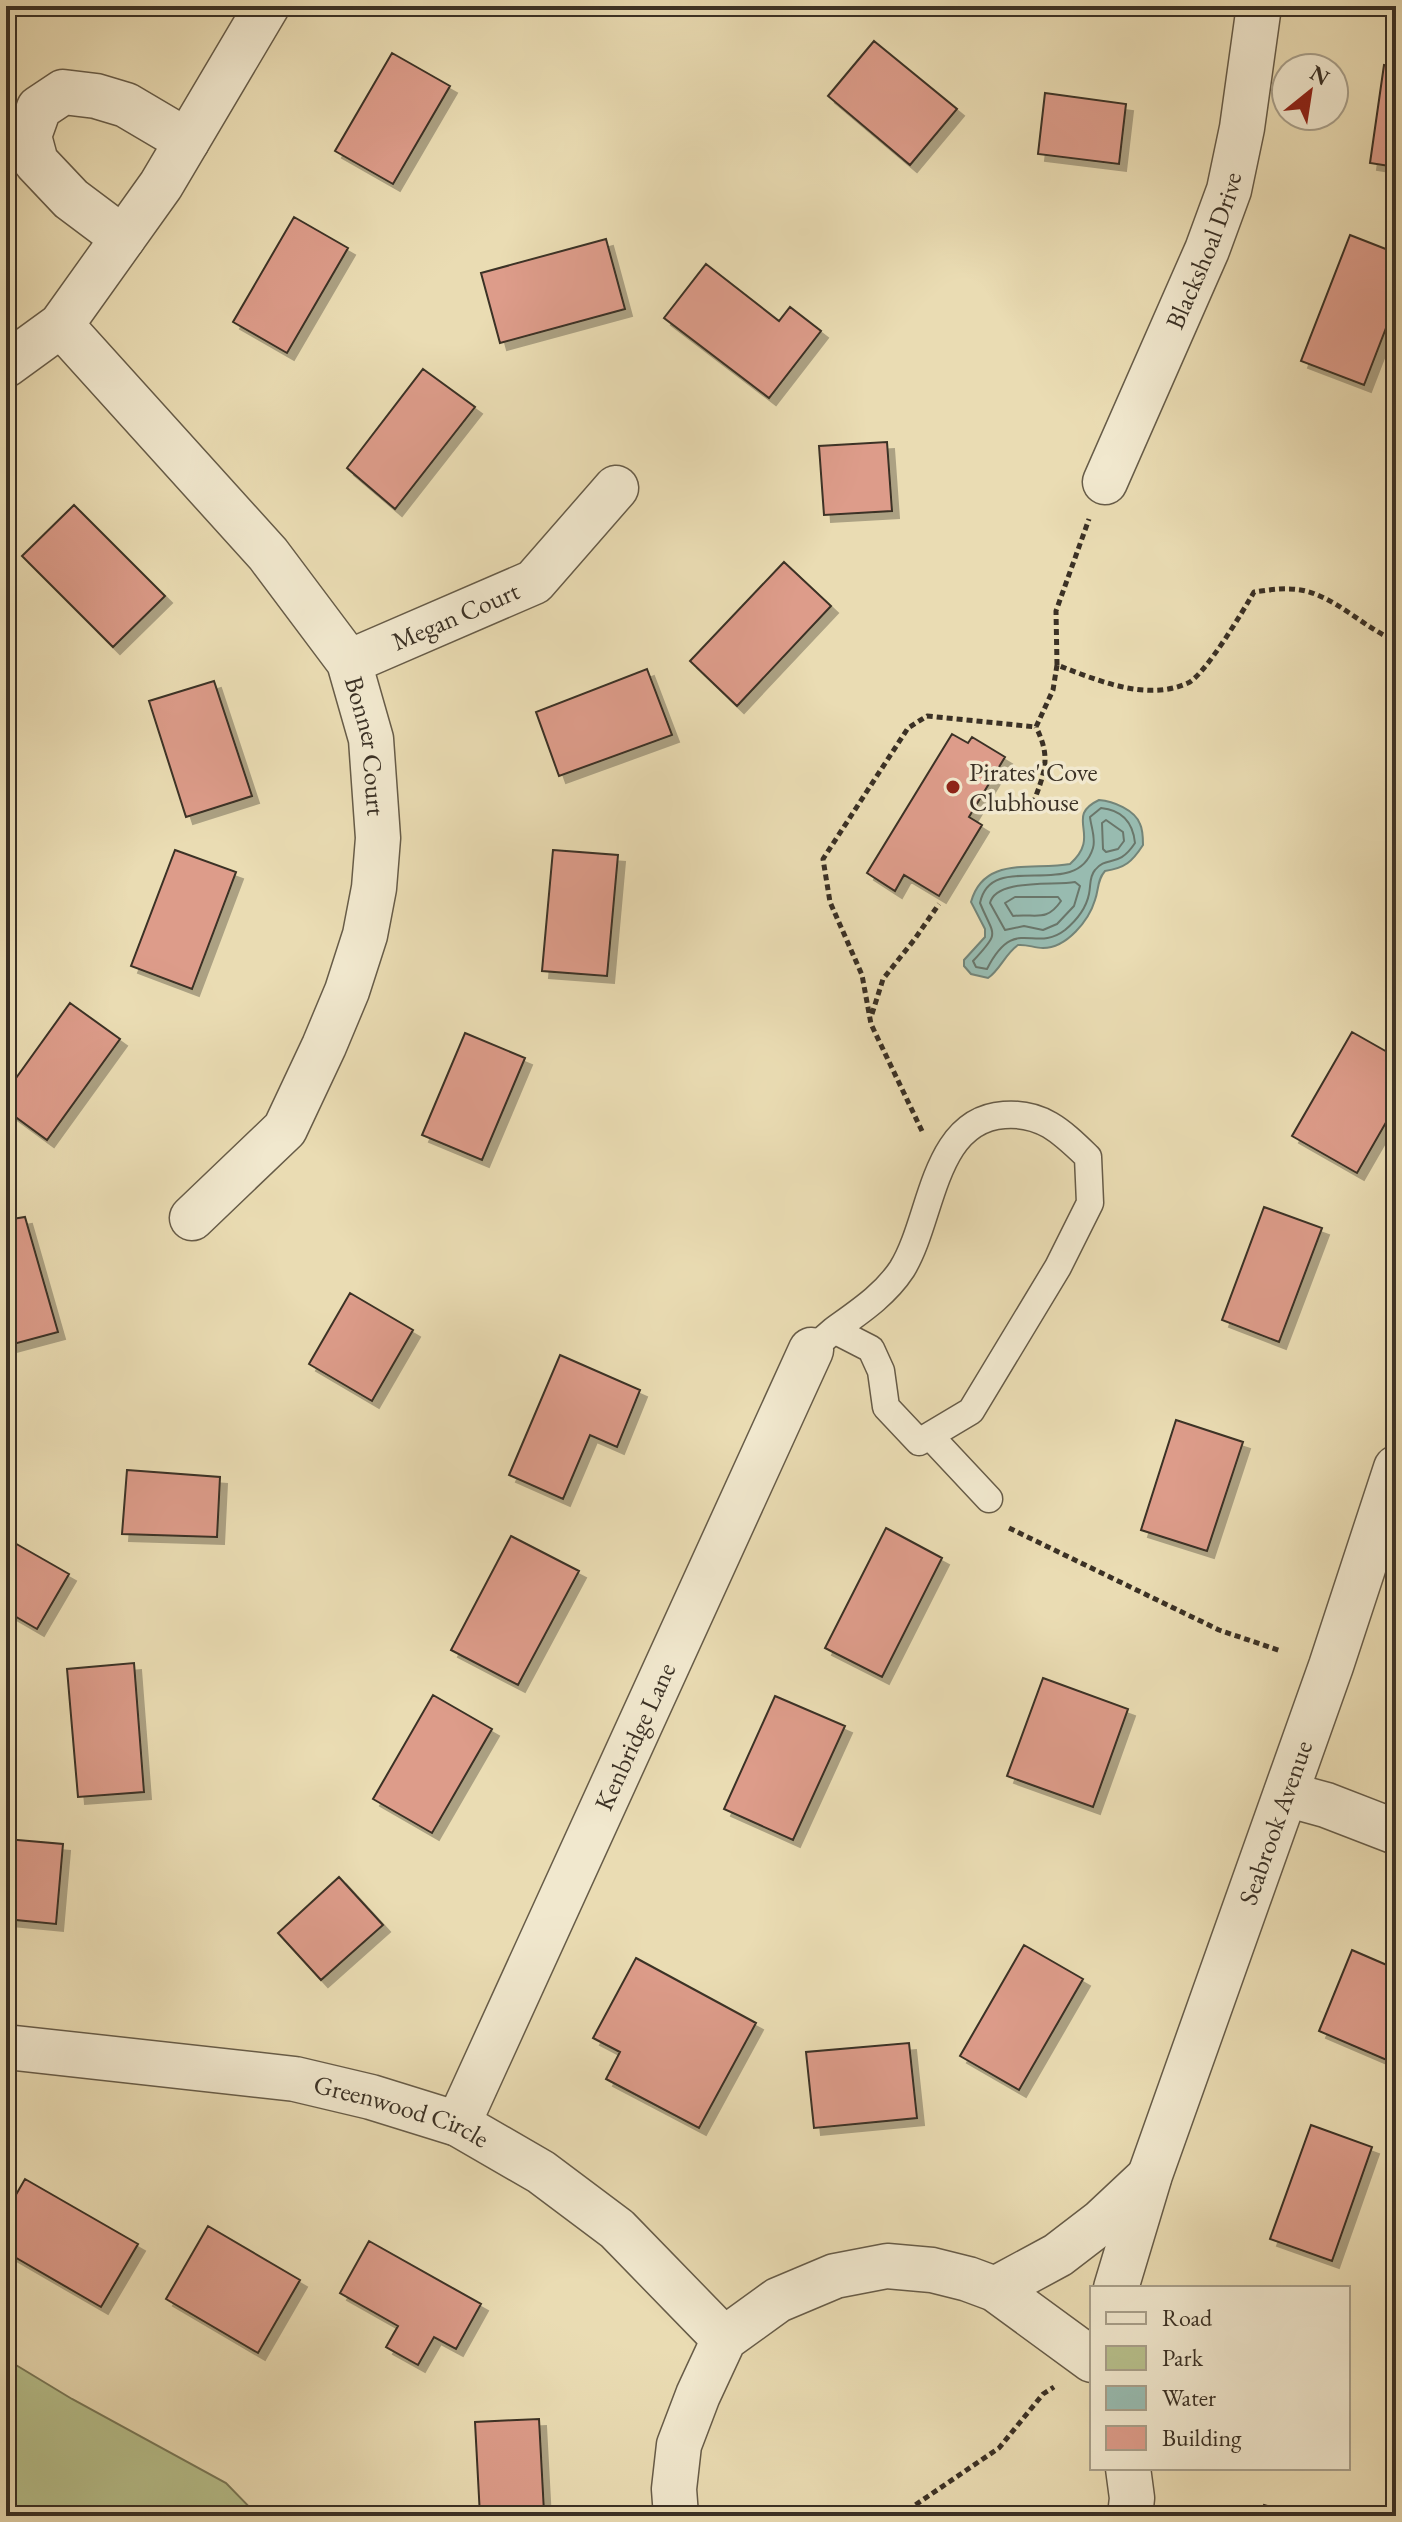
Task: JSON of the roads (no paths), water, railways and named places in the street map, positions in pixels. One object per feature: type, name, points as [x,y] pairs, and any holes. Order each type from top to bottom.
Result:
[{"type":"street","points":[[6,365],[61,325],[161,185],[267,6]]},
{"type":"street","name":"Blackshoal Drive","points":[[1105,482],[1207,250],[1229,190],[1242,128],[1259,6]]},
{"type":"street","points":[[123,238],[71,199],[36,162],[29,136],[39,108],[63,92],[96,96],[126,105],[187,141]]},
{"type":"street","name":"Bonner Court","points":[[61,325],[268,554],[349,662],[371,739],[378,838],[374,888],[365,935],[330,1033],[285,1129],[192,1218]]},
{"type":"street","name":"Megan Court","points":[[349,662],[534,582],[616,488]]},
{"type":"street","name":"Kenbridge Lane","points":[[458,2124],[822,1340]]},
{"type":"street","name":"Seabrook Avenue","points":[[1117,2286],[1150,2175],[1331,1666],[1396,1468]]},
{"type":"street","points":[[1286,1794],[1326,1805],[1396,1832]]},
{"type":"street","name":"Greenwood Circle","points":[[6,2047],[295,2079],[371,2097],[458,2124],[541,2172],[617,2229],[724,2339]]},
{"type":"street","name":"Seabrook Avenue","points":[[995,2289],[1058,2255],[1101,2222],[1150,2175]]},
{"type":"street","points":[[676,2516],[674,2489],[679,2445],[724,2339],[778,2300],[835,2276],[887,2266],[932,2270],[995,2289],[1077,2371]]},
{"type":"street","points":[[1128,2470],[1132,2498],[1130,2516]]},
{"type":"lane","points":[[1026,1113],[1060,1130],[1088,1157],[1090,1203],[1058,1267],[971,1411],[919,1442],[886,1407],[881,1371],[871,1349],[822,1340],[878,1298],[901,1271],[918,1240],[937,1174],[961,1132],[989,1116],[1026,1113]]},
{"type":"lane","points":[[930,1436],[989,1499]]},
{"type":"water","points":[[1099,800],[1123,807],[1137,819],[1143,837],[1139,851],[1123,866],[1105,871],[1088,916],[1068,938],[1052,947],[1018,945],[988,978],[971,974],[964,966],[964,960],[985,937],[985,929],[971,902],[977,887],[998,871],[1070,864],[1083,844],[1084,813]]},
{"type":"place","name":"Pirates' Cove Clubhouse","points":[[953,787]]}]
